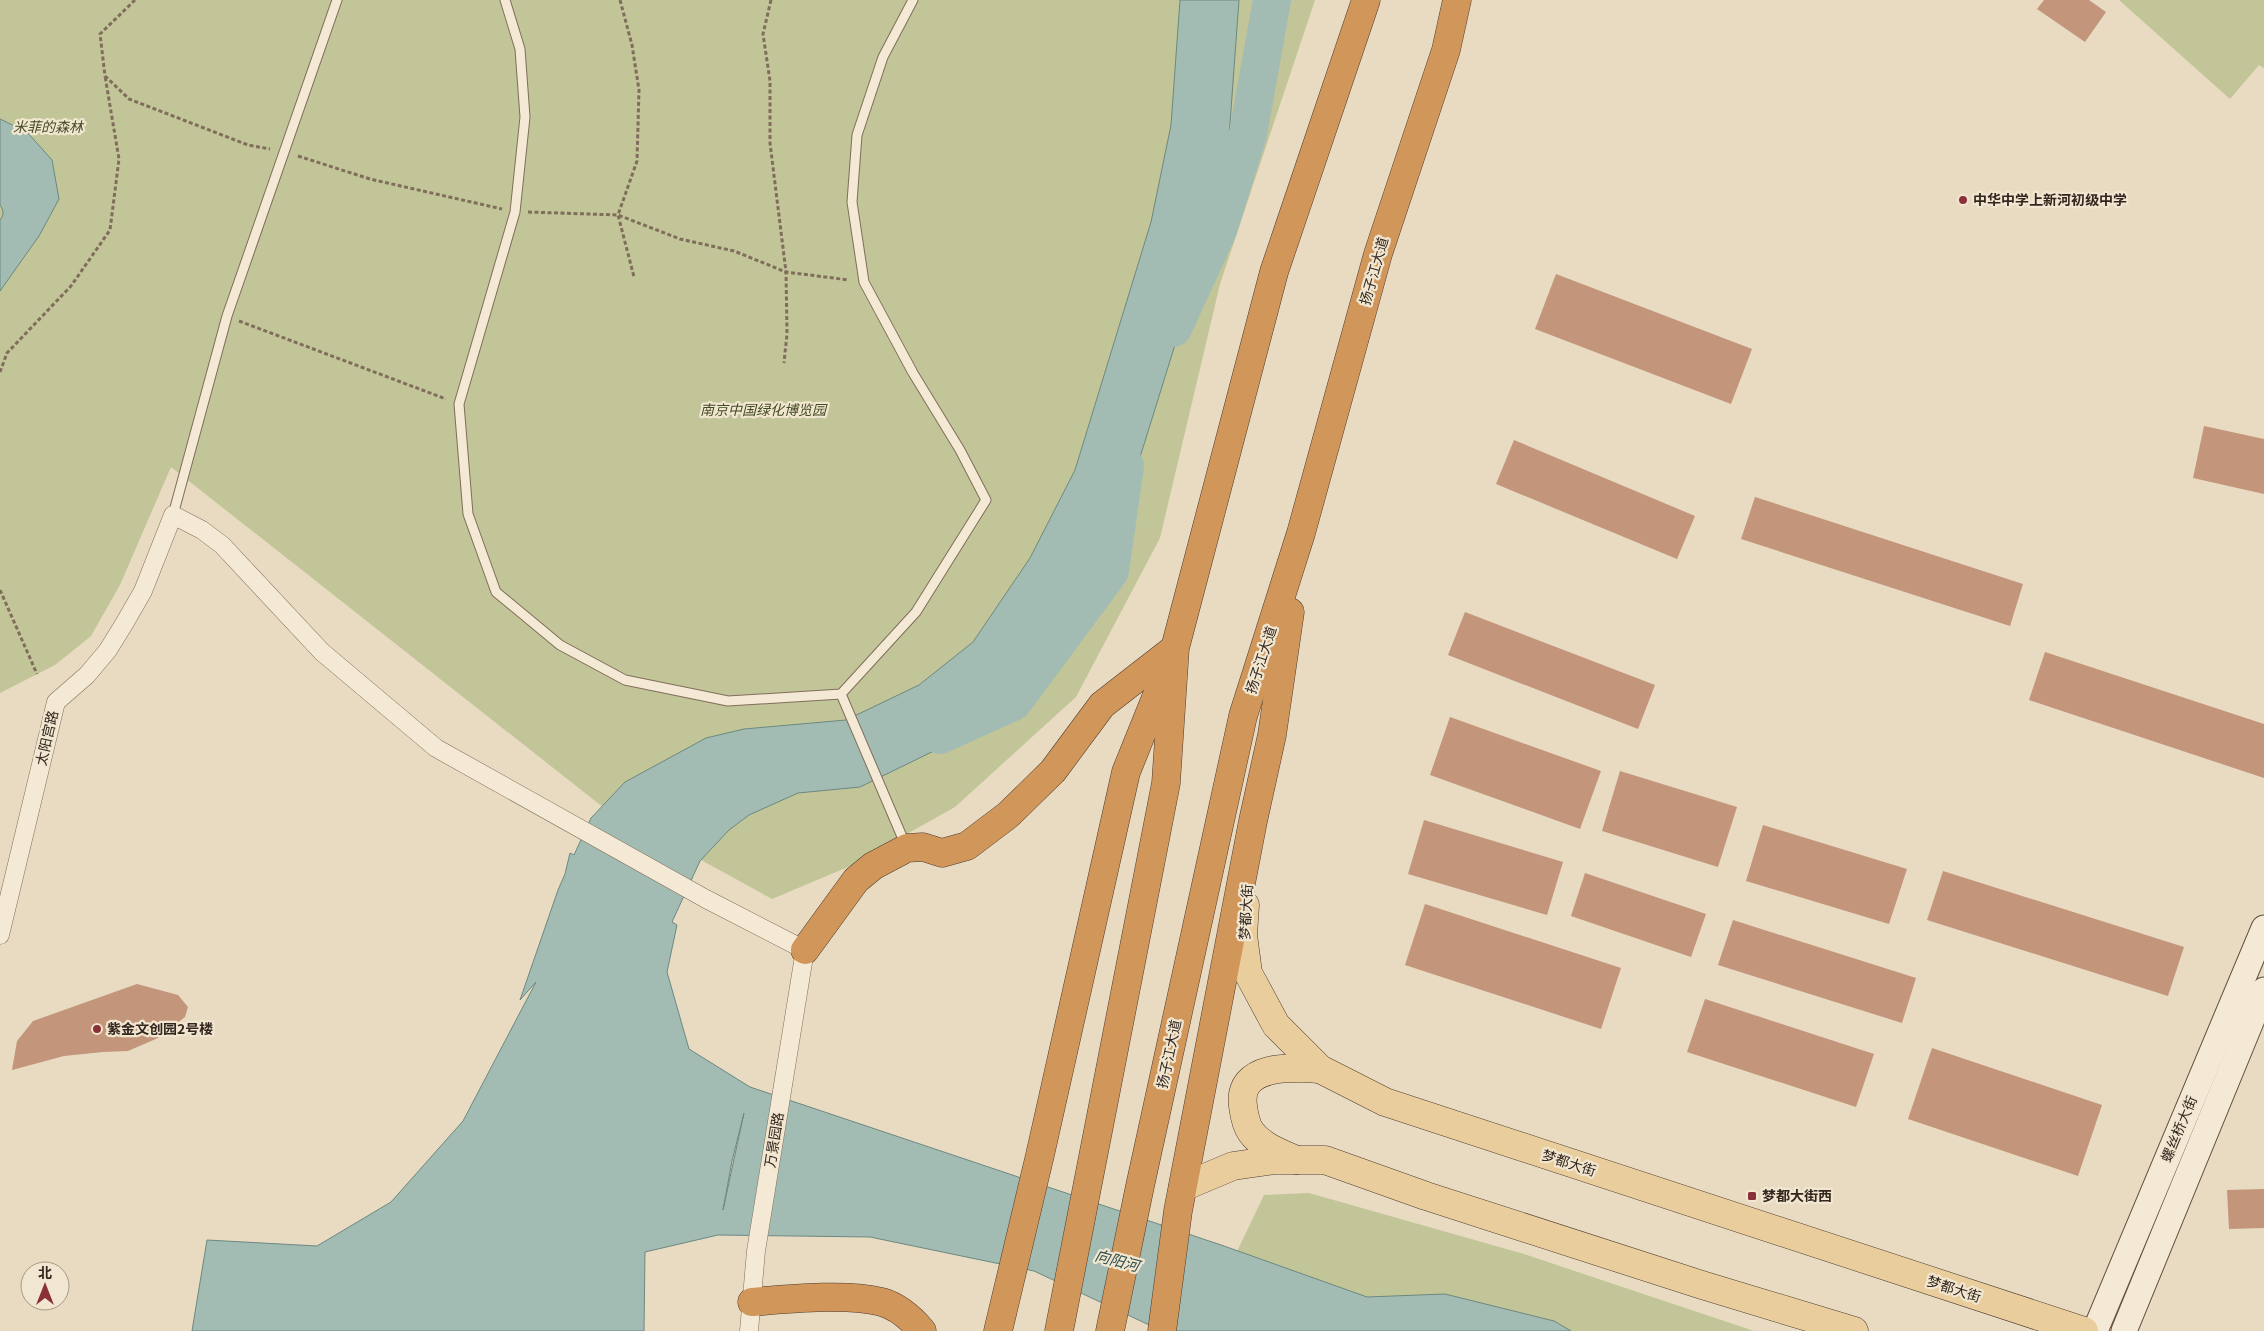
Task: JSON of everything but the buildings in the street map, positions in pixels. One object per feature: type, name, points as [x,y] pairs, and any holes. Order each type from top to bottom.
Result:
[{"type":"highway","points":[[1000,1323],[1040,1155],[1126,772],[1176,648],[1274,272],[1366,0]]},
{"type":"highway","name":"扬子江大道","points":[[1110,1331],[1242,716],[1301,533],[1378,254],[1446,50],[1457,0]]},
{"type":"highway","points":[[1446,50],[1472,0]]},
{"type":"highway","points":[[1162,1331],[1181,1199],[1253,821],[1272,735],[1301,533]]},
{"type":"highway","points":[[806,950],[856,880],[873,866],[907,848],[923,848],[942,853],[967,846],[1008,815],[1053,771],[1102,705],[1176,648]]},
{"type":"highway","points":[[1060,1330],[1089,1170],[1166,783],[1176,648]]},
{"type":"highway","points":[[752,1302],[846,1298],[882,1302],[909,1316],[922,1331]]},
{"type":"main road","name":"梦都大街","points":[[1253,821],[1242,936],[1248,973],[1276,1024],[1320,1069],[1385,1102],[2084,1331]]},
{"type":"main road","points":[[1296,1160],[1268,1147],[1251,1132],[1242,1101],[1245,1089],[1253,1078],[1268,1070],[1291,1067],[1320,1069]]},
{"type":"main road","points":[[1181,1199],[1233,1166],[1275,1160],[1325,1160],[1426,1196],[1702,1286],[1854,1331]]},
{"type":"street","points":[[173,515],[202,530],[222,545],[322,652],[436,748],[706,899],[806,950]]},
{"type":"street","name":"太阳宫路","points":[[0,935],[56,702],[87,675],[108,650],[143,591],[173,515]]},
{"type":"street","name":"螺丝桥大街","points":[[2095,1331],[2264,928]]},
{"type":"street","name":"万景园路","points":[[749,1331],[756,1251],[806,950]]},
{"type":"street","name":"螺丝桥大街","points":[[2124,1331],[2264,990]]},
{"type":"lane","points":[[173,515],[227,316],[338,0]]},
{"type":"lane","points":[[505,0],[520,50],[525,117],[516,212],[459,404],[468,514],[496,592],[560,645],[625,680],[728,700],[841,694],[916,612],[986,500],[960,450],[913,374],[864,282],[852,202],[856,135],[883,57],[913,0]]},
{"type":"lane","points":[[841,694],[907,848]]},
{"type":"path","points":[[0,372],[7,353],[70,286],[110,230],[119,159],[100,34],[134,0]]},
{"type":"path","points":[[620,0],[632,45],[639,90],[637,162],[618,215],[634,277]]},
{"type":"path","points":[[771,0],[763,34],[770,81],[770,143],[786,272],[787,334],[784,362]]},
{"type":"path","points":[[105,76],[129,100],[248,145],[284,151],[370,179],[516,212],[618,215],[680,238],[734,250],[786,272],[864,282]]},
{"type":"path","points":[[227,316],[459,404]]},
{"type":"path","points":[[0,590],[37,674]]},
{"type":"green space","name":"南京中国绿化博览园","points":[[0,0],[1315,0],[1220,284],[1160,538],[1076,697],[955,807],[848,867],[772,899],[599,804],[171,467],[120,585],[91,636],[55,665],[0,693]]},
{"type":"green space","points":[[2119,0],[2264,0],[2264,68],[2259,65],[2230,99]]},
{"type":"green space","points":[[1309,1193],[1524,1254],[1754,1331],[1199,1331],[1264,1195]]},
{"type":"water","name":"向阳河","points":[[1180,0],[1239,0],[1229,137],[1207,242],[1127,499],[1079,596],[1008,697],[946,745],[860,787],[798,793],[749,815],[729,830],[700,861],[672,922],[677,925],[667,972],[689,1049],[750,1087],[1224,1246],[1367,1297],[1445,1294],[1554,1321],[1571,1331],[1162,1331],[1034,1271],[870,1237],[718,1235],[645,1252],[644,1331],[192,1331],[207,1240],[317,1246],[391,1202],[463,1121],[536,982],[520,1000],[565,874],[570,853],[574,855],[591,818],[625,782],[706,738],[744,729],[846,720],[919,685],[973,642],[1030,558],[1075,470],[1151,222],[1171,125]],"holes":[[[744,1113],[723,1210],[732,1161]]]},
{"type":"water","points":[[0,119],[27,132],[52,160],[59,199],[39,236],[0,291],[0,220],[3,213],[0,205]]},
{"type":"waterway","points":[[1173,328],[1218,230],[1248,134],[1272,0]]},
{"type":"waterway","points":[[940,735],[1013,702],[1110,571],[1125,466]]},
{"type":"place","name":"中华中学上新河初级中学","points":[[1963,200]]},
{"type":"place","name":"紫金文创园2号楼","points":[[97,1029]]},
{"type":"place","name":"梦都大街西","points":[[1752,1196]]},
{"type":"park label","name":"米菲的森林","points":[[48,127]]}]
